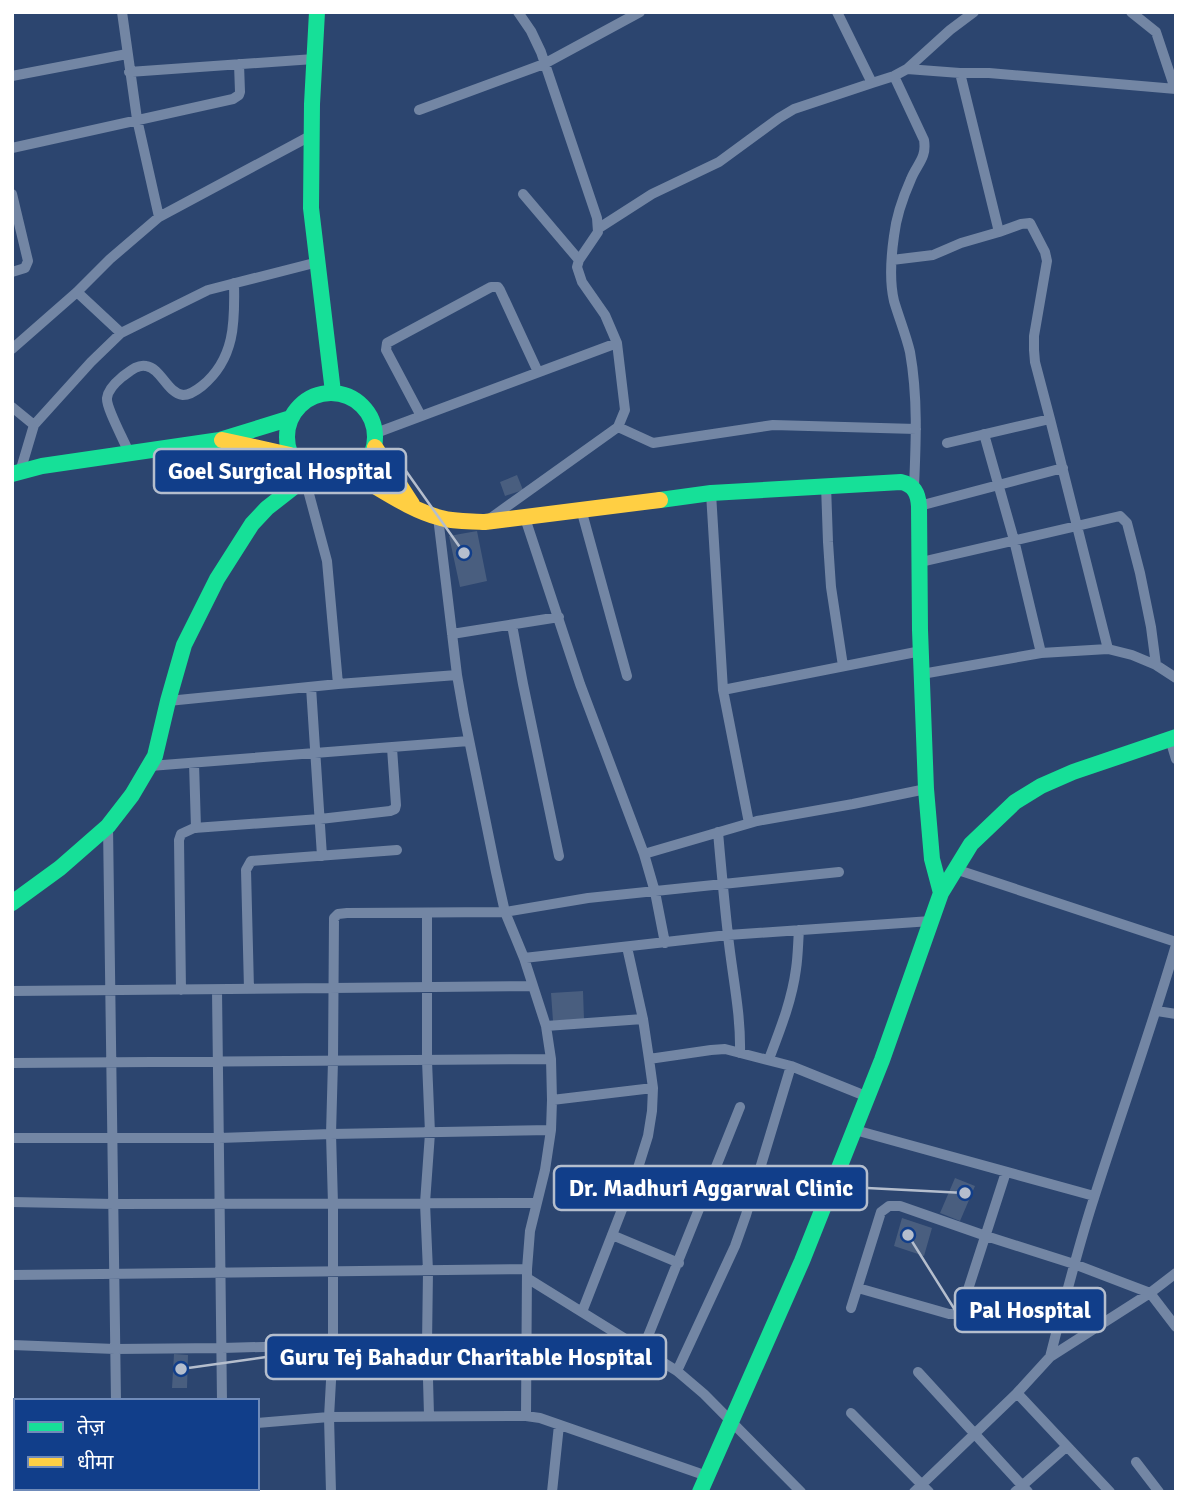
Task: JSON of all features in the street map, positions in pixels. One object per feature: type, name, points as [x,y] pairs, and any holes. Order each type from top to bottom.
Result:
[{"type":"street","points":[[122,12],[137,119],[159,217]]},
{"type":"street","points":[[317,12],[312,208],[333,392]]},
{"type":"street","points":[[518,12],[541,52],[599,228]]},
{"type":"street","points":[[419,110],[544,64],[640,12]]},
{"type":"street","points":[[837,12],[872,83]]},
{"type":"street","points":[[485,522],[618,427],[625,410],[617,343],[605,315],[582,282],[577,267],[599,228],[652,194],[719,162],[794,109],[894,76],[907,69],[974,12]]},
{"type":"street","points":[[907,69],[1176,89],[1156,32],[1131,12]]},
{"type":"street","points":[[12,76],[127,54]]},
{"type":"street","points":[[129,72],[314,59]]},
{"type":"street","points":[[12,148],[237,97],[240,92],[239,64]]},
{"type":"street","points":[[960,73],[999,232]]},
{"type":"street","points":[[894,76],[925,147],[924,156],[905,193],[894,234],[891,283],[909,350],[914,381],[914,487]]},
{"type":"street","points":[[12,349],[159,217],[312,135]]},
{"type":"street","points":[[12,194],[15,219],[28,261],[25,268],[12,272]]},
{"type":"street","points":[[523,194],[579,260]]},
{"type":"street","points":[[892,260],[933,255],[961,243],[1030,223],[1046,255],[1047,270],[1037,319],[1035,362],[1108,649]]},
{"type":"street","points":[[16,473],[34,425],[121,333],[208,290],[318,262]]},
{"type":"street","points":[[130,453],[107,405],[109,391],[118,380],[140,366],[150,367],[177,392],[184,395],[196,391],[211,379],[228,353],[233,335],[234,283]]},
{"type":"street","points":[[421,416],[386,350],[387,343],[491,287],[498,287],[500,290],[538,372]]},
{"type":"street","points":[[77,292],[121,333]]},
{"type":"street","points":[[413,506],[375,440],[371,418],[360,403],[333,392],[309,398],[291,418],[286,440],[295,464],[307,477],[329,482],[356,475],[368,464],[375,440],[421,416],[617,343]]},
{"type":"street","points":[[12,407],[34,425]]},
{"type":"street","points":[[16,473],[41,466],[220,440],[291,418]]},
{"type":"street","points":[[947,443],[1050,419]]},
{"type":"street","points":[[618,427],[653,443],[773,425],[916,429]]},
{"type":"street","points":[[985,434],[1041,653]]},
{"type":"street","points":[[220,440],[290,455]]},
{"type":"street","points":[[919,506],[1063,468]]},
{"type":"street","points":[[356,475],[438,517],[485,522],[711,493],[901,482],[914,487],[918,493],[919,506],[926,789],[932,859],[941,893]]},
{"type":"street","points":[[307,477],[327,561],[338,684]]},
{"type":"street","points":[[12,903],[60,868],[108,826],[132,795],[150,766],[159,743],[184,645],[217,579],[252,524],[267,508],[307,477]]},
{"type":"street","points":[[826,485],[831,587],[843,666]]},
{"type":"street","points":[[711,493],[723,690],[749,823]]},
{"type":"street","points":[[581,509],[627,676]]},
{"type":"street","points":[[921,562],[1120,516],[1127,523],[1151,627],[1156,665]]},
{"type":"street","points":[[438,517],[457,675],[469,741],[505,912],[524,958],[546,1026],[551,1059],[551,1130],[545,1170],[530,1231],[526,1416]]},
{"type":"street","points":[[525,517],[580,684],[644,854],[665,943]]},
{"type":"street","points":[[452,634],[559,617]]},
{"type":"street","points":[[512,625],[559,856]]},
{"type":"street","points":[[922,674],[1041,653],[1108,649],[1156,665],[1176,678]]},
{"type":"street","points":[[723,690],[921,651]]},
{"type":"street","points":[[168,701],[457,675]]},
{"type":"street","points":[[311,687],[323,856]]},
{"type":"street","points":[[700,1492],[803,1261],[883,1060],[941,893],[971,844],[1015,802],[1041,786],[1073,772],[1173,738],[1176,759]]},
{"type":"street","points":[[150,766],[469,741]]},
{"type":"street","points":[[181,990],[181,834],[185,830],[196,828],[390,811],[395,808],[392,748]]},
{"type":"street","points":[[194,764],[196,828]]},
{"type":"street","points":[[644,854],[749,823],[926,789]]},
{"type":"street","points":[[108,826],[116,1399]]},
{"type":"street","points":[[718,832],[741,1032],[740,1053]]},
{"type":"street","points":[[249,989],[248,865],[255,860],[397,850]]},
{"type":"street","points":[[955,869],[1176,943],[1157,1011],[1094,1196],[1050,1357]]},
{"type":"street","points":[[331,1492],[329,1417],[333,1345],[331,1134],[335,916],[347,913],[505,912],[588,898],[839,872]]},
{"type":"street","points":[[427,913],[430,1133],[425,1203],[429,1415]]},
{"type":"street","points":[[524,958],[728,935],[932,921]]},
{"type":"street","points":[[769,1059],[791,993],[799,930]]},
{"type":"street","points":[[582,1312],[648,1136],[653,1088],[643,1019],[627,947]]},
{"type":"street","points":[[12,991],[533,986]]},
{"type":"street","points":[[217,990],[222,1399]]},
{"type":"street","points":[[1157,1011],[1176,1014]]},
{"type":"street","points":[[546,1026],[643,1019]]},
{"type":"street","points":[[649,1059],[725,1049],[791,1066],[868,1097]]},
{"type":"street","points":[[12,1063],[551,1059]]},
{"type":"street","points":[[677,1371],[747,1215],[791,1066]]},
{"type":"street","points":[[552,1100],[653,1088]]},
{"type":"street","points":[[642,1350],[740,1107]]},
{"type":"street","points":[[12,1139],[219,1138],[551,1130]]},
{"type":"street","points":[[855,1130],[1094,1196]]},
{"type":"street","points":[[858,1288],[956,1314],[962,1308],[1006,1172]]},
{"type":"street","points":[[12,1202],[536,1203]]},
{"type":"street","points":[[850,1308],[881,1212],[888,1206],[900,1206],[1074,1264],[1150,1293],[1176,1327]]},
{"type":"street","points":[[612,1234],[678,1263]]},
{"type":"street","points":[[12,1275],[332,1270],[527,1274],[677,1371],[704,1394],[800,1492]]},
{"type":"street","points":[[851,1413],[922,1489],[1050,1357],[1150,1293],[1176,1273]]},
{"type":"street","points":[[12,1345],[116,1349],[527,1344]]},
{"type":"street","points":[[918,1372],[976,1434],[1022,1490],[1066,1447]]},
{"type":"street","points":[[1017,1393],[1110,1492]]},
{"type":"street","points":[[259,1423],[329,1417],[526,1416],[540,1418],[707,1476]]},
{"type":"street","points":[[552,1492],[559,1425]]},
{"type":"street","points":[[1136,1462],[1159,1492]]},
{"type":"building","points":[[517,475],[523,490],[505,496],[500,482]]},
{"type":"building","points":[[477,531],[487,581],[460,587],[449,536]]},
{"type":"building","points":[[583,991],[584,1019],[553,1021],[551,993]]},
{"type":"building","points":[[955,1178],[975,1186],[960,1221],[940,1213]]},
{"type":"building","points":[[902,1218],[932,1228],[924,1256],[894,1246]]},
{"type":"building","points":[[174,1354],[188,1355],[187,1388],[172,1388]]},
{"type":"traffic: fast","points":[[317,12],[312,104],[311,208],[333,392]]},
{"type":"traffic: fast","points":[[331,393],[356,400],[368,412],[375,437],[368,462],[356,474],[331,481],[306,474],[294,462],[287,437],[294,412],[306,400],[331,393]]},
{"type":"traffic: fast","points":[[12,474],[42,466],[220,440],[291,418]]},
{"type":"traffic: fast","points":[[12,903],[60,868],[108,826],[132,795],[155,756],[184,645],[217,579],[252,524],[267,508],[308,476]]},
{"type":"traffic: fast","points":[[660,500],[711,493],[901,482],[915,490],[919,506],[926,789],[932,859],[941,893]]},
{"type":"traffic: fast","points":[[700,1492],[802,1261],[882,1060],[941,893],[971,844],[1015,802],[1041,786],[1073,772],[1176,737]]},
{"type":"traffic: slow","points":[[222,440],[290,455]]},
{"type":"traffic: slow","points":[[375,447],[412,504]]},
{"type":"traffic: slow","points":[[356,475],[418,510],[457,521],[485,522],[660,500]]},
{"type":"place","name":"Goel Surgical Hospital","points":[[464,553]]},
{"type":"place","name":"Dr. Madhuri Aggarwal Clinic","points":[[965,1193]]},
{"type":"place","name":"Pal Hospital","points":[[908,1235]]},
{"type":"place","name":"Guru Tej Bahadur Charitable Hospital","points":[[181,1369]]}]
